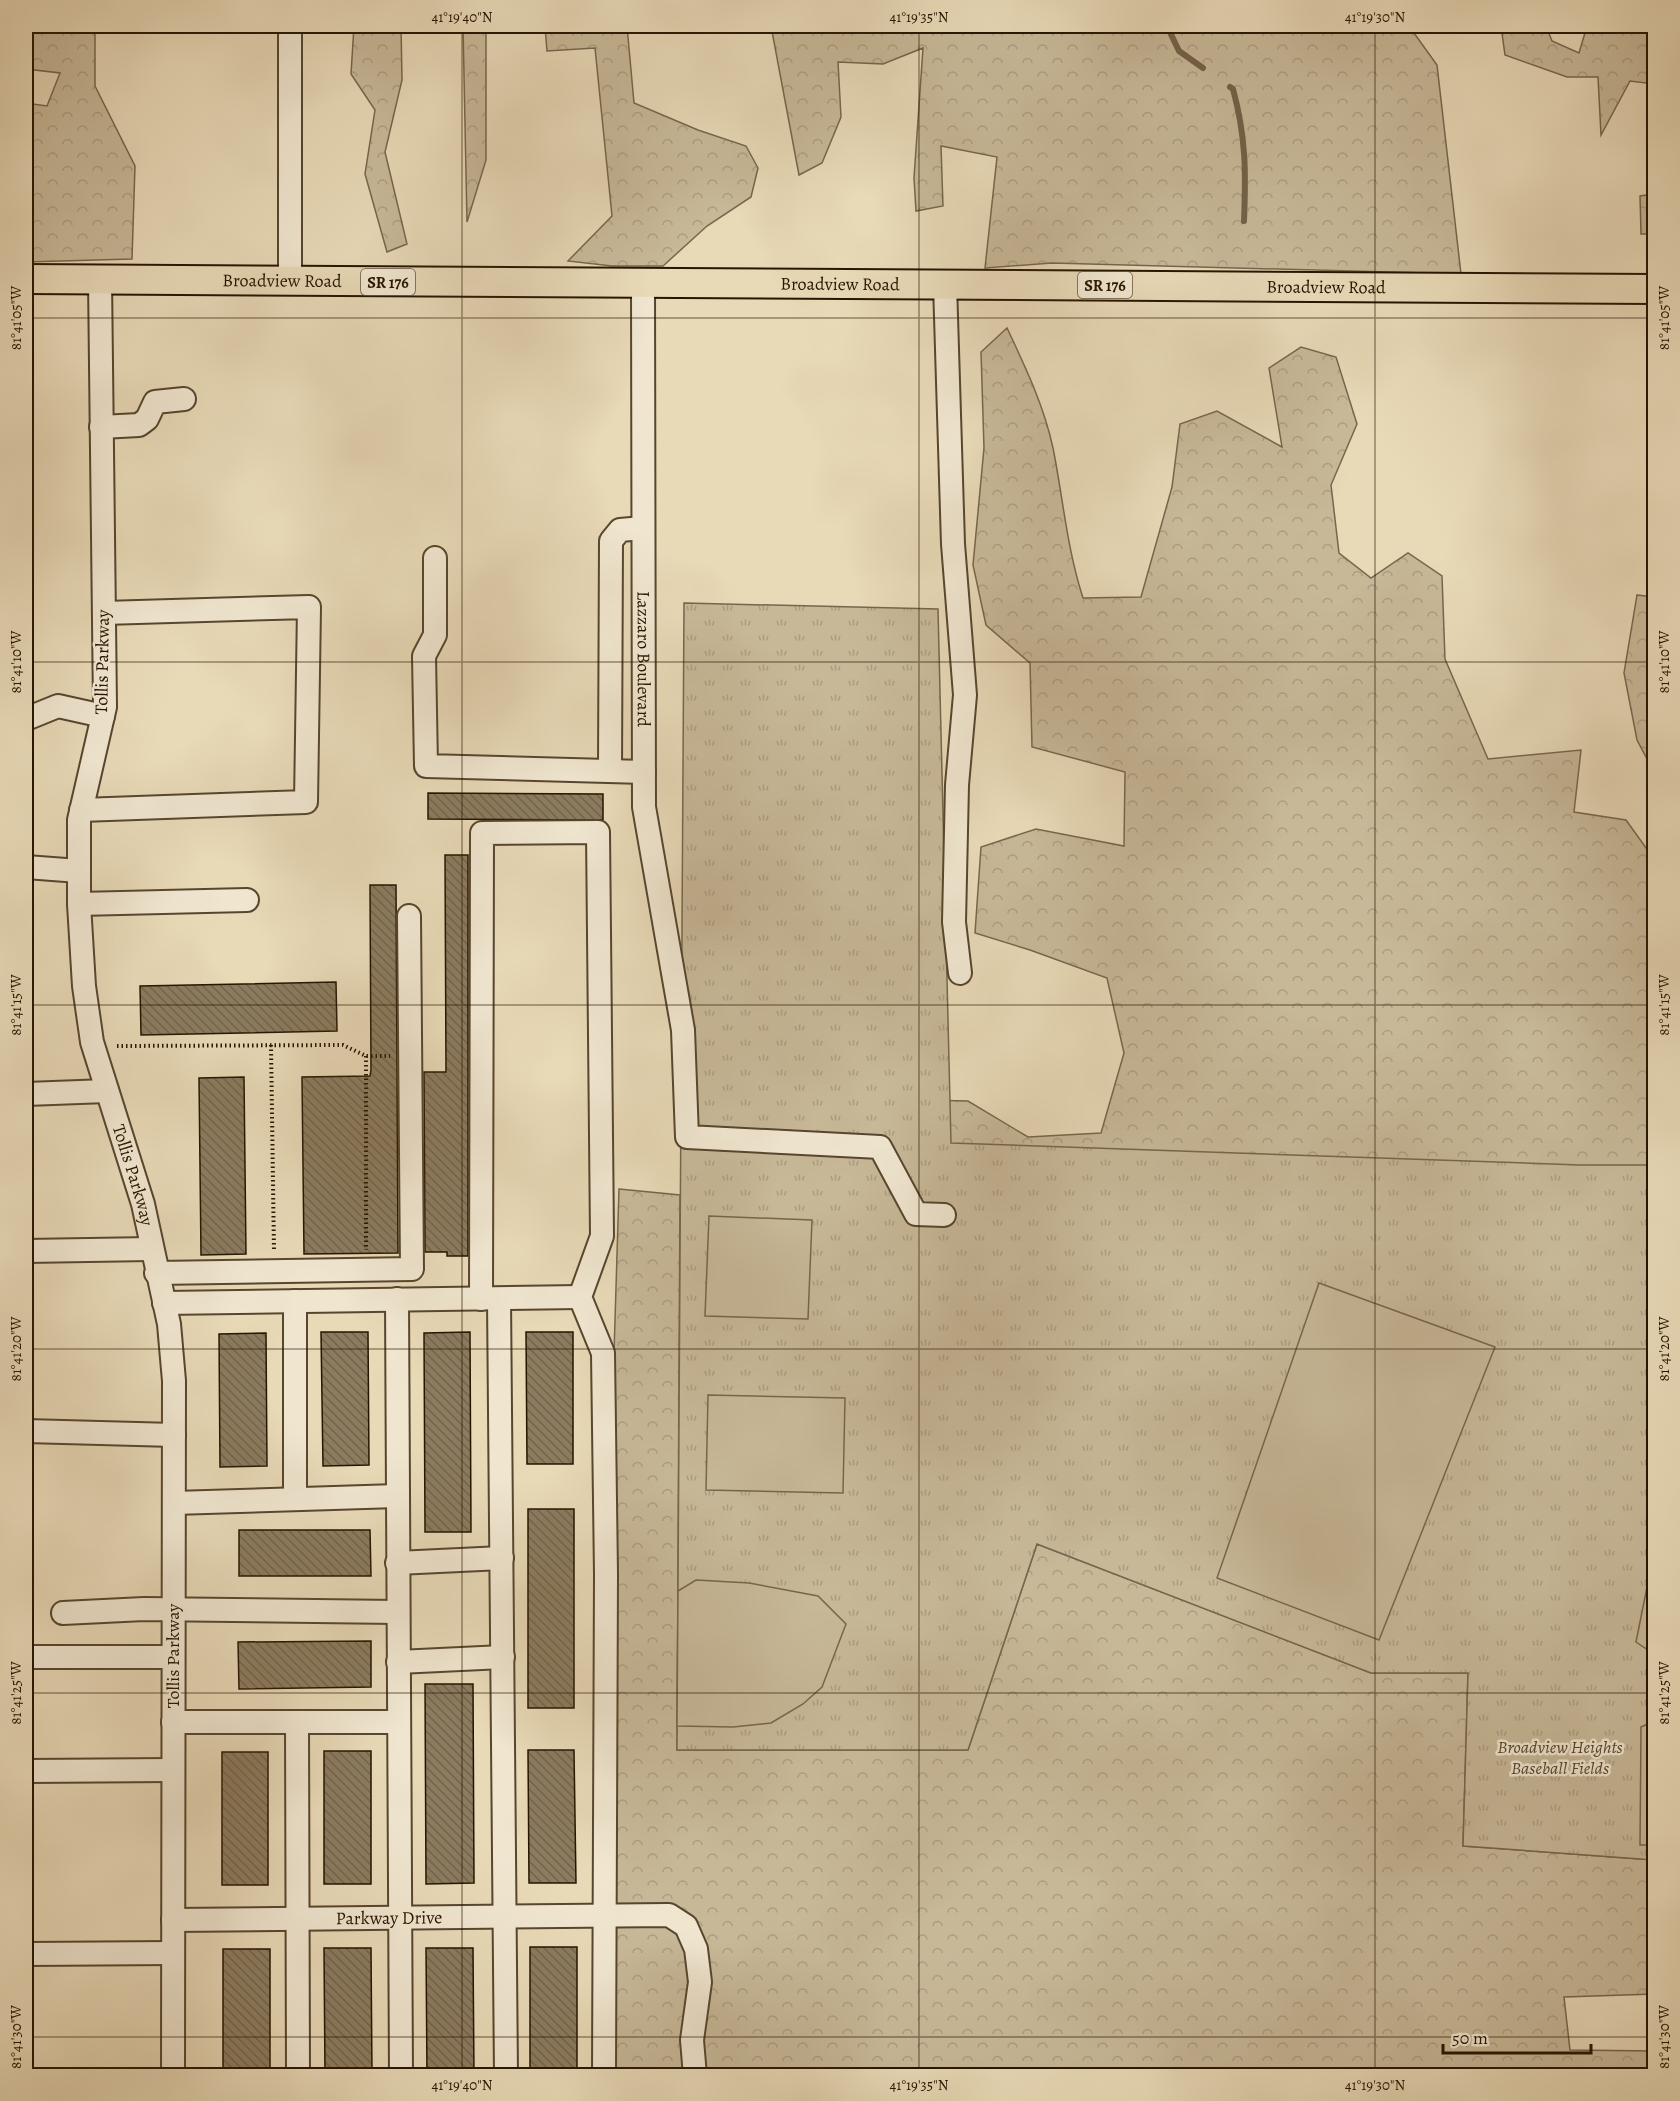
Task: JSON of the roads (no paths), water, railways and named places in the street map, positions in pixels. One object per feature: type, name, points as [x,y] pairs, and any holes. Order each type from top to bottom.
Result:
[{"type":"main road","name":"Broadview Road","points":[[26,279],[1654,289]]},
{"type":"street","points":[[290,26],[290,281]]},
{"type":"street","name":"Tollis Parkway","points":[[100,279],[105,707],[81,810],[79,904],[84,986],[92,1042],[143,1204],[164,1303],[174,1381],[173,2076]]},
{"type":"street","name":"Lazzaro Boulevard","points":[[643,284],[644,807],[683,1030],[687,1137],[880,1147],[916,1214],[944,1215]]},
{"type":"street","points":[[945,284],[953,544],[965,694],[957,785],[954,922],[960,973]]},
{"type":"street","points":[[101,427],[139,424],[147,419],[155,402],[184,399]]},
{"type":"street","points":[[610,771],[611,541],[620,530],[643,528]]},
{"type":"street","points":[[435,558],[435,635],[424,656],[426,766],[644,772]]},
{"type":"street","points":[[81,810],[306,802],[309,607],[104,613]]},
{"type":"street","points":[[610,649],[644,649]]},
{"type":"street","points":[[26,719],[58,706],[103,716]]},
{"type":"street","points":[[506,2076],[502,1558],[490,1299],[482,833],[598,832],[602,1236],[580,1297],[603,1353],[604,2076]]},
{"type":"street","points":[[26,867],[79,871]]},
{"type":"street","points":[[79,904],[247,900]]},
{"type":"street","points":[[156,1273],[412,1269],[409,916]]},
{"type":"street","points":[[26,1094],[107,1091]]},
{"type":"street","points":[[26,1251],[152,1249]]},
{"type":"street","points":[[164,1303],[580,1297]]},
{"type":"street","points":[[397,1299],[401,2076]]},
{"type":"street","points":[[295,1301],[295,1499]]},
{"type":"street","points":[[26,1431],[174,1435]]},
{"type":"street","points":[[174,1503],[397,1496]]},
{"type":"street","points":[[397,1563],[502,1558]]},
{"type":"street","points":[[63,1613],[144,1609],[397,1612]]},
{"type":"street","points":[[26,1657],[173,1657]]},
{"type":"street","points":[[398,1662],[503,1657]]},
{"type":"street","points":[[173,1722],[398,1722]]},
{"type":"street","points":[[297,1722],[298,2076]]},
{"type":"street","points":[[26,1771],[173,1770]]},
{"type":"street","name":"Parkway Drive","points":[[173,1920],[505,1919],[669,1915],[686,1926],[696,1949],[700,1982],[692,2040],[695,2076]]},
{"type":"street","points":[[26,1954],[173,1953]]},
{"type":"waterway","points":[[1167,26],[1179,51],[1203,68]]},
{"type":"waterway","points":[[1230,87],[1233,89],[1243,139],[1244,221]]},
{"type":"park label","name":"Broadview Heights Baseball Fields","points":[[1560,1757]]}]
